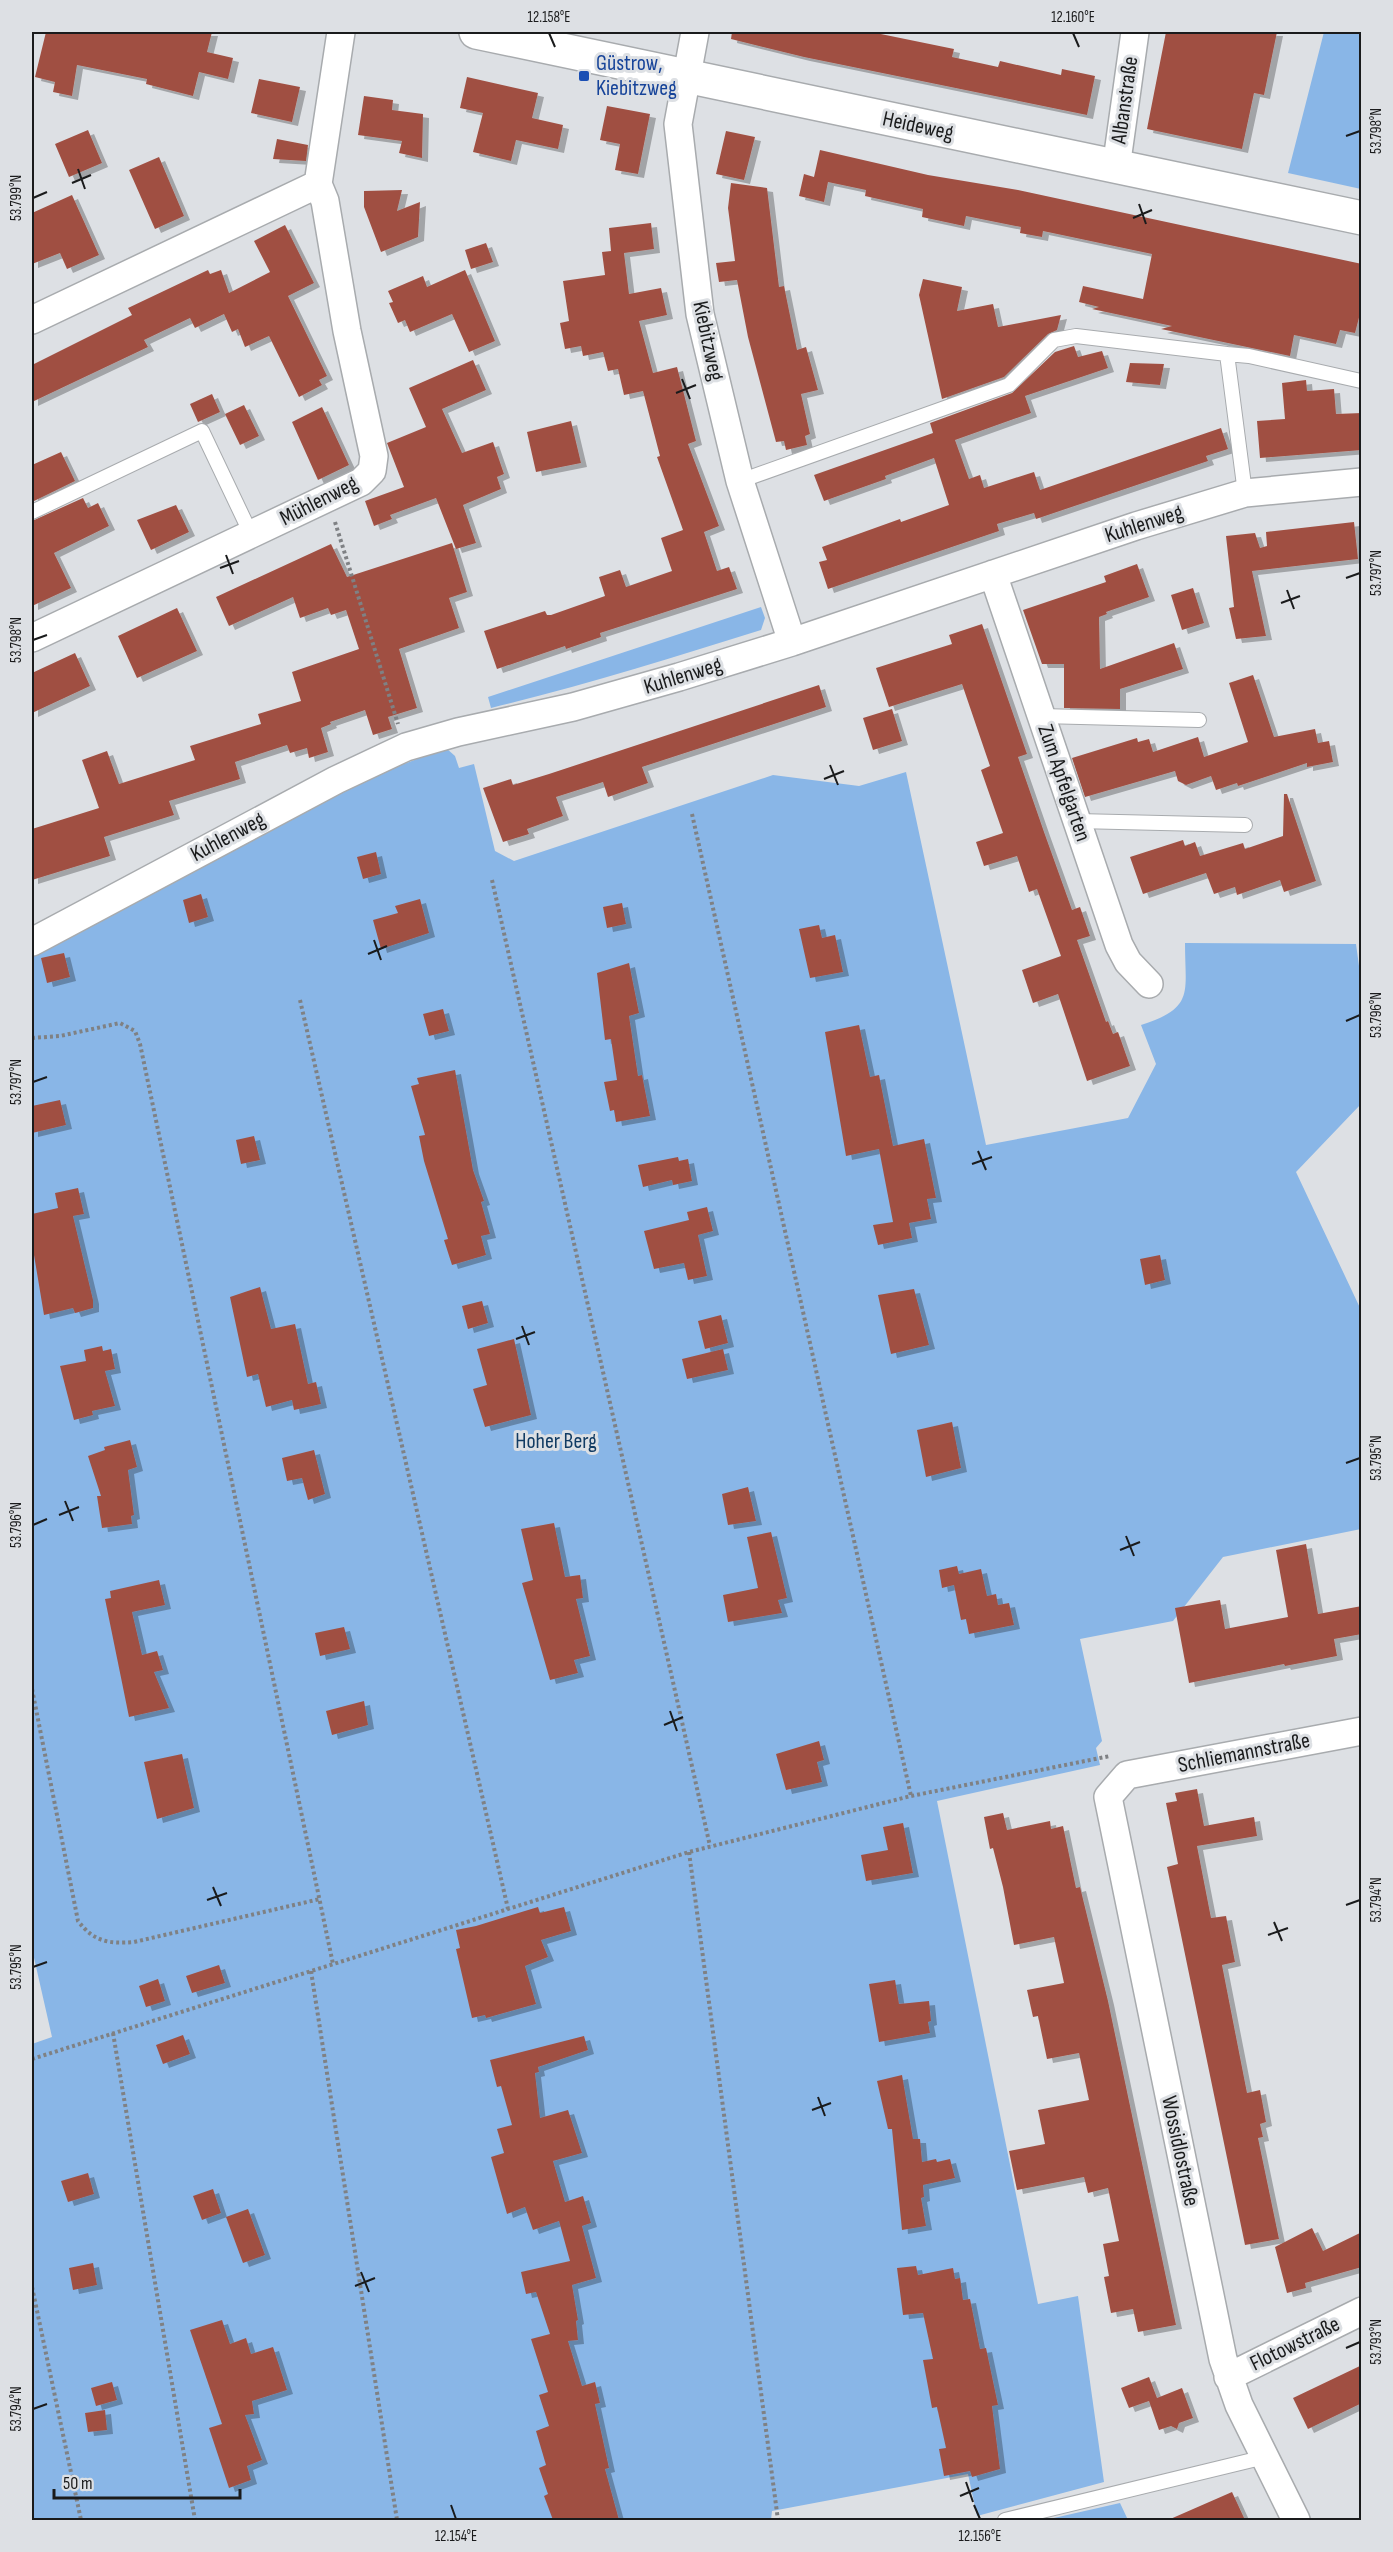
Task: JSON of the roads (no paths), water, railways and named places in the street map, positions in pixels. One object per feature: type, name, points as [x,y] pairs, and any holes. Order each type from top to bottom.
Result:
[{"type":"street","name":"Mühlenweg","points":[[32,638],[361,482],[372,471],[374,456],[347,331],[325,201],[318,184],[341,32]]},
{"type":"street","name":"Heideweg","points":[[476,32],[539,38],[685,76],[1362,218]]},
{"type":"street","name":"Kiebitzweg","points":[[695,32],[685,76],[678,124],[700,314],[740,481],[792,642]]},
{"type":"street","name":"Albanstraße","points":[[1116,168],[1135,32]]},
{"type":"street","points":[[32,320],[318,184]]},
{"type":"street","name":"Kuhlenweg","points":[[32,942],[336,780],[406,747],[458,732],[573,707],[792,642],[1245,493],[1362,482]]},
{"type":"street","name":"Zum Apfelgarten","points":[[993,574],[1119,945],[1128,962],[1149,984]]},
{"type":"street","name":"Schliemannstraße","points":[[1120,1765],[1362,1731]]},
{"type":"street","name":"Wossidlostraße","points":[[1120,1765],[1108,1797],[1223,2359],[1228,2377],[1296,2520]]},
{"type":"street","name":"Flotowstraße","points":[[1228,2377],[1362,2311]]},
{"type":"lane","points":[[740,481],[1009,386],[1054,340],[1076,336],[1249,356],[1361,381]]},
{"type":"lane","points":[[1227,354],[1245,493]]},
{"type":"lane","points":[[32,512],[202,431],[251,534]]},
{"type":"lane","points":[[1041,716],[1199,720]]},
{"type":"lane","points":[[1077,821],[1245,825]]},
{"type":"lane","points":[[1005,2520],[1265,2457]]},
{"type":"place","name":"Güstrow, Kiebitzweg","points":[[584,76]]},
{"type":"park label","name":"Hoher Berg","points":[[556,1441]]}]
